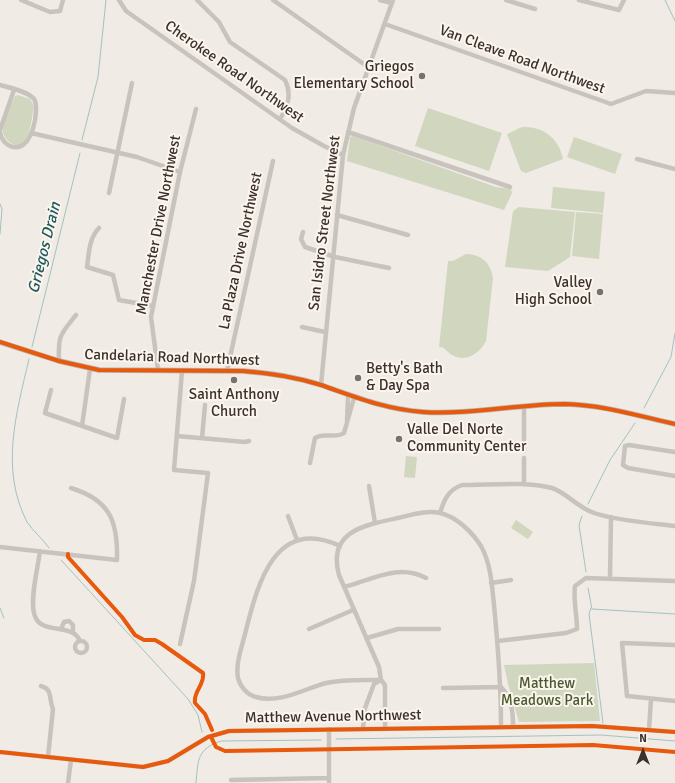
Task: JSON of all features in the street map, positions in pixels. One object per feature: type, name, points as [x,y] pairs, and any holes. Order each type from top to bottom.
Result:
[{"type":"main road","name":"Candelaria Road Northwest","points":[[0,342],[59,362],[90,369],[227,371],[261,373],[320,385],[351,397],[397,408],[423,412],[564,404],[602,406],[675,424]]},
{"type":"street","points":[[21,0],[50,12],[60,11],[63,0]]},
{"type":"street","name":"Cherokee Road Northwest","points":[[120,0],[126,11],[280,119],[324,146],[343,155]]},
{"type":"street","points":[[197,0],[219,22],[230,42],[285,80],[288,86],[289,102],[280,119]]},
{"type":"street","points":[[273,0],[368,67]]},
{"type":"street","points":[[380,0],[392,2]]},
{"type":"street","points":[[506,0],[535,9]]},
{"type":"street","points":[[579,0],[619,10],[624,0]]},
{"type":"street","name":"San Isidro Street Northwest","points":[[320,385],[343,155],[348,132],[368,67],[392,2]]},
{"type":"street","name":"Van Cleave Road Northwest","points":[[385,24],[611,104],[646,91],[675,93]]},
{"type":"street","points":[[109,193],[132,83]]},
{"type":"street","points":[[0,85],[31,96],[36,101],[37,107],[27,143],[23,147],[15,148],[7,144],[1,138],[0,131],[14,90]]},
{"type":"street","name":"Manchester Drive Northwest","points":[[158,370],[151,317],[180,172],[196,109]]},
{"type":"street","points":[[348,132],[510,187]]},
{"type":"street","points":[[31,133],[137,157],[180,172]]},
{"type":"street","points":[[637,158],[675,169]]},
{"type":"street","name":"La Plaza Drive Northwest","points":[[227,371],[273,161]]},
{"type":"street","points":[[337,215],[408,235]]},
{"type":"street","points":[[99,228],[93,234],[87,267],[113,275],[119,300],[153,306]]},
{"type":"street","points":[[303,232],[301,239],[305,247],[335,257],[389,268]]},
{"type":"street","points":[[59,362],[58,340],[60,334],[76,315]]},
{"type":"street","points":[[302,327],[325,332]]},
{"type":"street","points":[[82,426],[90,369]]},
{"type":"street","points":[[180,644],[194,581],[208,473],[174,470],[182,371]]},
{"type":"street","points":[[51,390],[45,413],[117,438],[124,399]]},
{"type":"street","points":[[310,463],[315,438],[318,436],[342,434],[345,430],[351,397]]},
{"type":"street","points":[[202,438],[205,405]]},
{"type":"street","points":[[524,406],[524,452]]},
{"type":"street","points":[[177,436],[245,442],[249,441]]},
{"type":"street","points":[[675,452],[629,445],[625,446],[622,462],[623,466],[628,468],[675,476]]},
{"type":"street","points":[[524,458],[524,483]]},
{"type":"street","points":[[440,513],[447,495],[454,488],[462,485],[512,485],[524,483],[553,488],[564,494],[576,505],[594,513],[611,517],[675,526]]},
{"type":"street","points":[[369,486],[375,523]]},
{"type":"street","points":[[0,547],[117,560],[118,539],[110,515],[98,501],[88,494],[71,488]]},
{"type":"street","points":[[385,728],[385,685],[381,680],[379,667],[353,610],[337,567],[340,546],[356,529],[375,523],[420,514],[440,513],[456,520],[474,536],[487,560],[498,641],[501,687],[501,726]]},
{"type":"street","points":[[288,516],[296,540]]},
{"type":"street","points":[[610,578],[611,517]]},
{"type":"street","points":[[340,546],[320,538],[296,540],[286,544],[274,556],[265,573],[256,596],[238,669],[239,682],[247,693],[254,697],[263,699],[288,696],[327,683],[381,680]]},
{"type":"street","points":[[40,551],[34,613],[37,620],[44,627],[61,629],[73,633],[78,636],[80,641]]},
{"type":"street","points":[[344,587],[380,574],[399,571],[416,573],[426,578]]},
{"type":"street","points":[[498,641],[566,633],[577,629],[577,612],[574,596],[575,586],[586,578],[675,581]]},
{"type":"street","points":[[491,583],[511,580]]},
{"type":"street","points":[[309,629],[353,610]]},
{"type":"street","points":[[61,629],[64,622],[69,621],[73,625],[73,633]]},
{"type":"street","points":[[367,638],[398,629],[438,628]]},
{"type":"street","points":[[675,645],[622,643],[627,696],[675,701]]},
{"type":"street","points":[[364,728],[365,708],[374,684],[381,680]]},
{"type":"street","points":[[41,686],[47,688],[50,692],[50,702],[53,709],[48,757]]},
{"type":"street","points":[[443,688],[501,687],[507,692],[511,701],[513,726]]},
{"type":"street","points":[[649,730],[651,699]]},
{"type":"street","name":"Matthew Avenue Northwest","points":[[0,752],[135,767],[152,766],[174,759],[208,737],[220,732],[501,726],[600,726],[675,732]]},
{"type":"street","points":[[231,780],[329,780],[329,729]]},
{"type":"street","points":[[68,783],[70,760]]},
{"type":"green space","points":[[18,95],[30,99],[34,106],[28,135],[23,143],[15,145],[5,137],[3,128],[15,96]]},
{"type":"green space","points":[[428,108],[502,133],[489,171],[415,146]]},
{"type":"green space","points":[[522,127],[537,129],[549,135],[558,145],[563,159],[526,173],[521,171],[507,134]]},
{"type":"green space","points":[[353,136],[496,187],[511,189],[512,193],[504,210],[347,161],[350,137]]},
{"type":"green space","points":[[574,137],[622,154],[615,174],[567,157]]},
{"type":"green space","points":[[553,187],[605,192],[603,213],[551,208]]},
{"type":"green space","points":[[519,207],[575,212],[570,257],[548,271],[505,267],[513,211]]},
{"type":"green space","points":[[576,212],[603,214],[599,259],[572,256]]},
{"type":"green space","points":[[466,254],[471,254],[484,260],[490,268],[493,278],[486,341],[472,356],[462,358],[452,355],[439,347],[448,261],[453,261]]},
{"type":"green space","points":[[406,456],[417,457],[415,478],[404,477]]},
{"type":"green space","points":[[516,520],[533,532],[528,539],[511,528]]},
{"type":"green space","name":"Matthew Meadows Park","points":[[594,663],[600,721],[519,722],[504,665]]},
{"type":"waterway","name":"Griegos Drain","points":[[82,140],[98,77],[106,0]]},
{"type":"waterway","points":[[665,0],[675,21]]},
{"type":"waterway","name":"Griegos Drain","points":[[32,347],[80,153]]},
{"type":"waterway","points":[[0,204],[2,209],[0,234]]},
{"type":"waterway","points":[[644,408],[671,357],[675,333]]},
{"type":"waterway","name":"Griegos Drain","points":[[29,359],[19,401],[13,442],[12,462],[14,482],[19,502],[27,522],[49,548]]},
{"type":"waterway","points":[[588,504],[610,460],[635,423]]},
{"type":"waterway","points":[[582,516],[579,525],[586,572]]},
{"type":"waterway","name":"Griegos Drain","points":[[61,560],[188,699],[198,715],[202,732]]},
{"type":"waterway","points":[[588,588],[592,609],[675,614]]},
{"type":"waterway","points":[[0,608],[4,618]]},
{"type":"waterway","points":[[591,608],[589,614],[603,723]]},
{"type":"waterway","points":[[336,739],[601,735],[675,741]]},
{"type":"waterway","points":[[196,783],[197,768],[200,756],[207,748],[221,741],[321,740]]},
{"type":"cycle path","points":[[0,342],[59,361],[99,370],[243,371],[282,376],[312,382],[383,405],[423,412],[441,413],[547,404],[565,404],[593,406],[675,424]]},
{"type":"cycle path","points":[[68,554],[68,557],[122,617],[135,635],[144,640],[155,640],[203,673],[195,703],[205,714],[212,730]]},
{"type":"cycle path","points":[[0,752],[143,767],[168,761],[208,737],[229,731],[592,726],[675,732]]},
{"type":"cycle path","points":[[212,739],[216,747],[225,751],[593,745],[675,752]]},
{"type":"place","name":"Griegos Elementary School","points":[[422,76]]},
{"type":"place","name":"Valley High School","points":[[600,292]]},
{"type":"place","name":"Betty's Bath & Day Spa","points":[[358,378]]},
{"type":"place","name":"Saint Anthony Church","points":[[234,380]]},
{"type":"place","name":"Valle Del Norte Community Center","points":[[399,439]]}]
